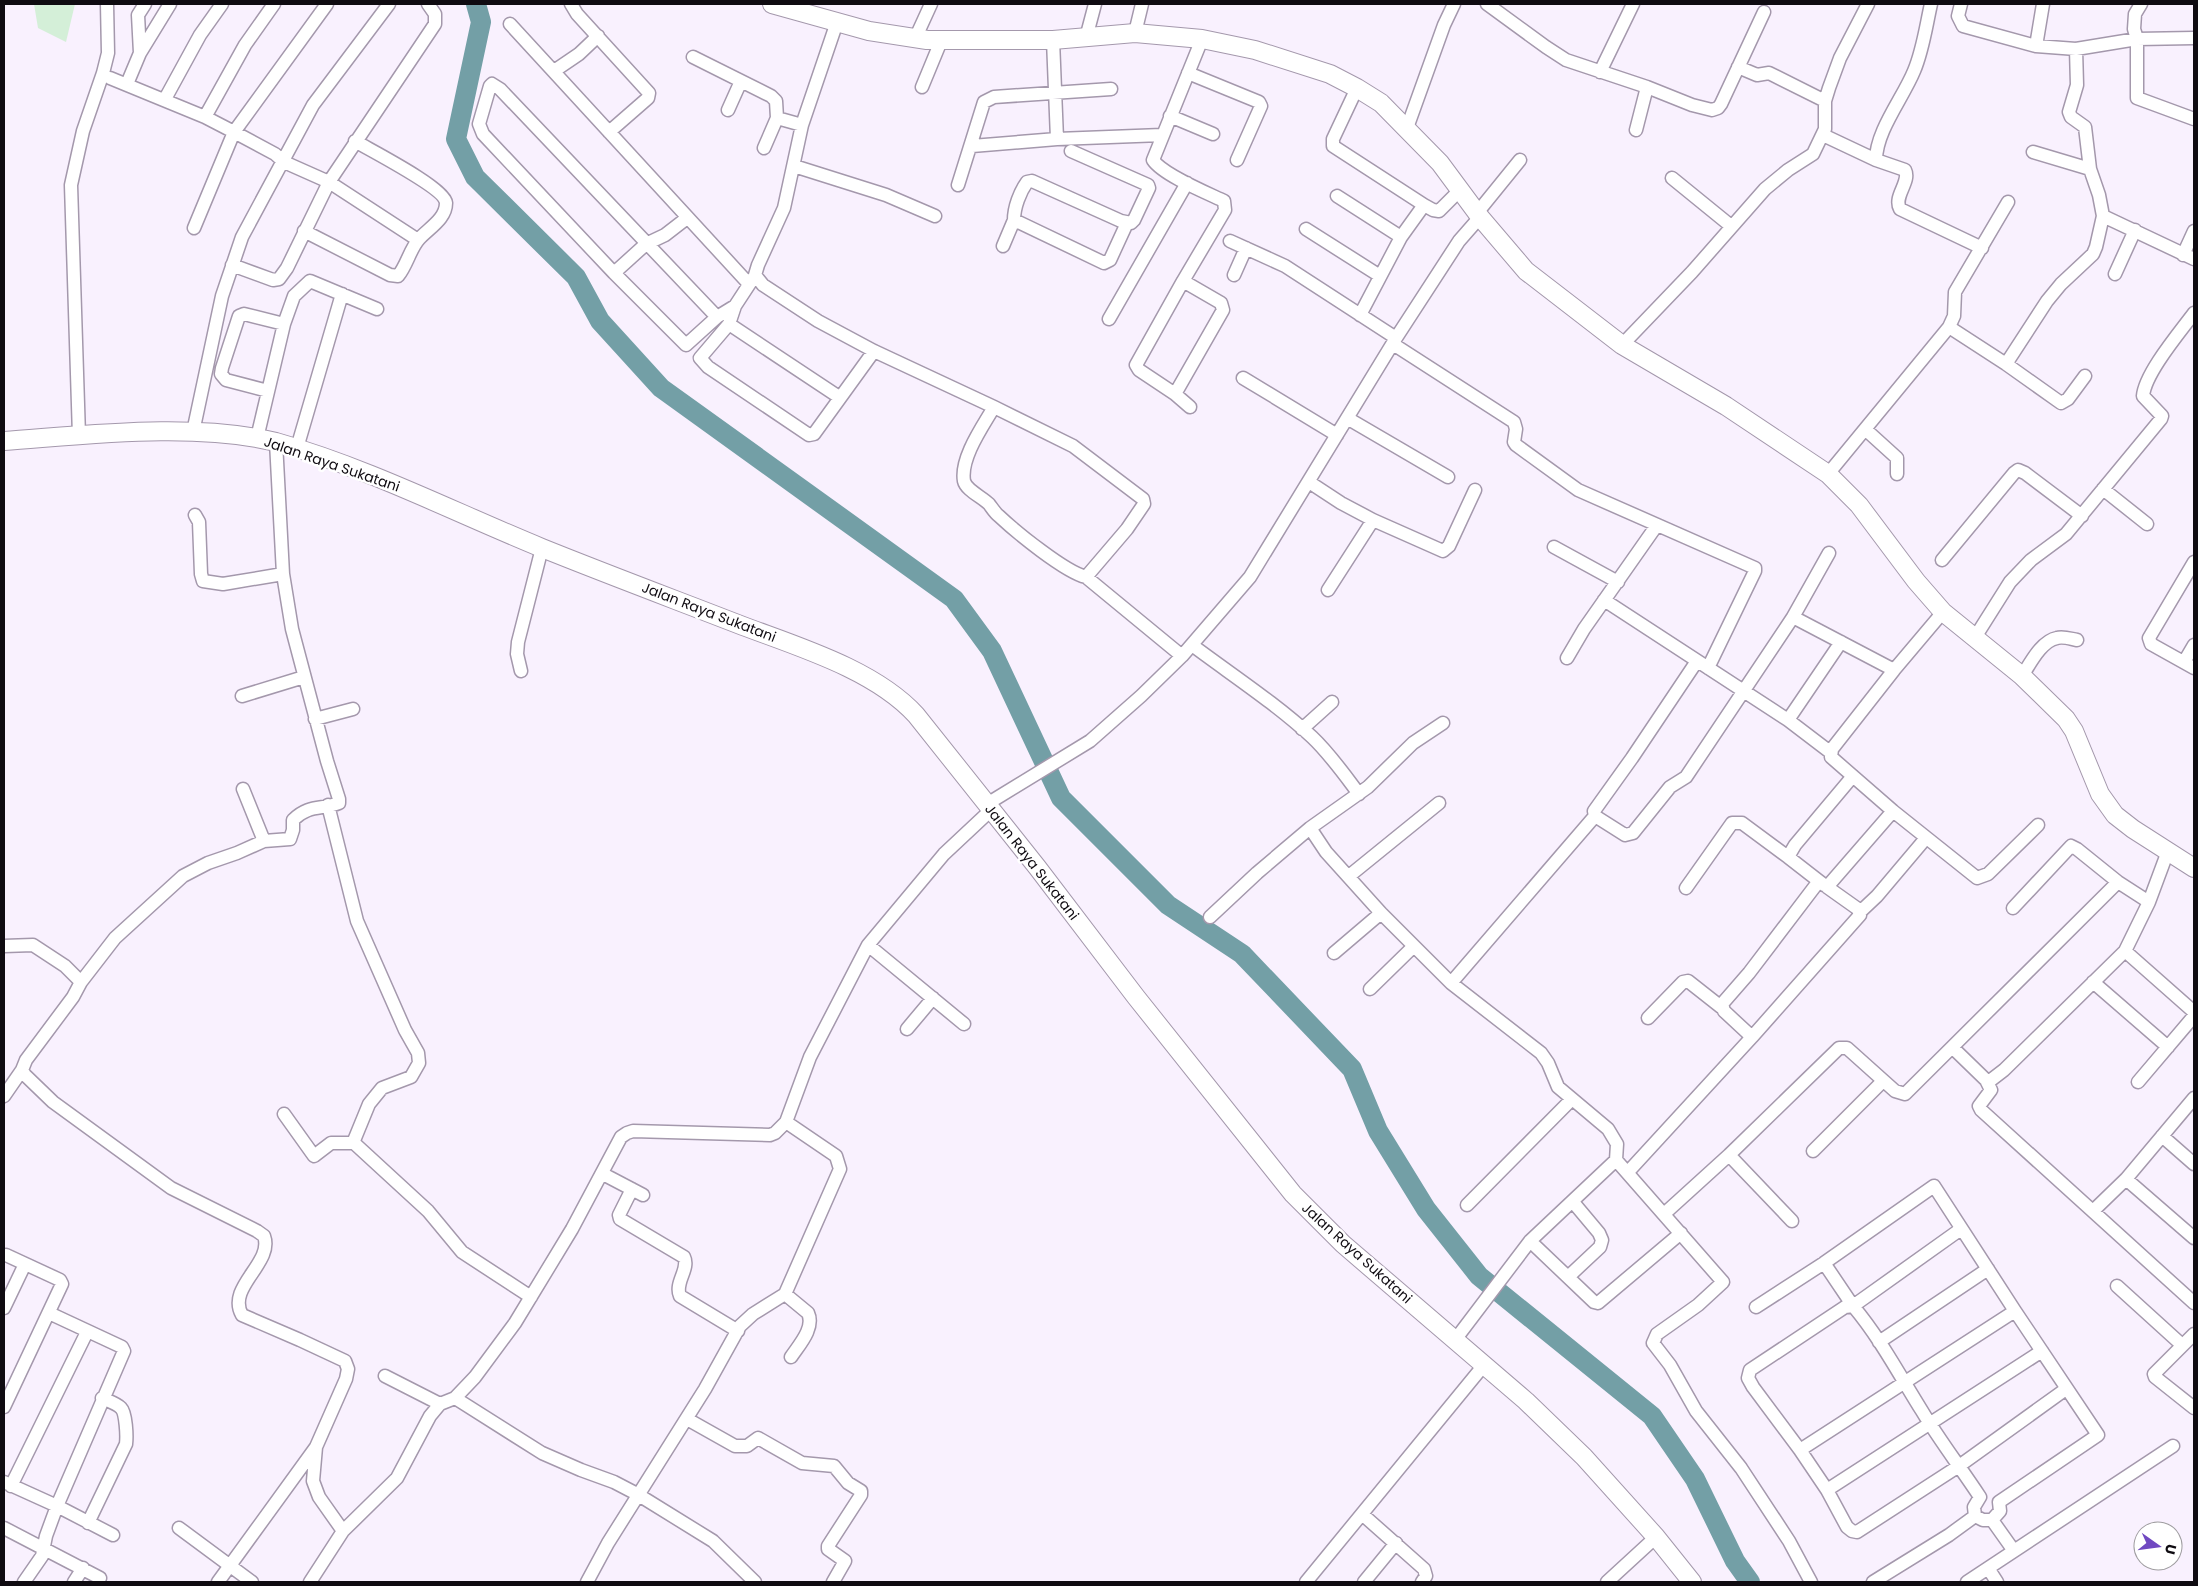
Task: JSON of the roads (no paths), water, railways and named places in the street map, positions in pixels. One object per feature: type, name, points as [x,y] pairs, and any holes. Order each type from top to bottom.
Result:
[{"type":"main road","points":[[772,4],[869,31],[915,39],[941,41],[1053,40],[1135,33],[1202,39],[1273,55],[1330,74],[1357,88],[1380,103],[1440,163],[1478,215],[1526,271],[1622,345],[1726,406],[1828,474],[1859,506],[1916,581],[1943,612],[2022,676],[2066,719],[2074,731],[2100,794],[2115,815],[2133,829],[2194,868]]},
{"type":"main road","name":"Jalan Raya Sukatani","points":[[4,441],[187,432],[258,438],[276,442],[382,479],[542,548],[794,645],[845,667],[881,687],[904,703],[989,807],[1177,1050],[1293,1194],[1343,1244],[1484,1365],[1584,1457],[1656,1537],[1692,1582]]},
{"type":"street","points":[[79,436],[71,185],[81,139],[108,53],[107,4]]},
{"type":"street","points":[[140,53],[138,16],[144,4]]},
{"type":"street","points":[[127,84],[140,53],[170,4]]},
{"type":"street","points":[[165,100],[200,35],[222,4]]},
{"type":"street","points":[[205,117],[245,46],[274,4]]},
{"type":"street","points":[[194,228],[234,132],[326,4]]},
{"type":"street","points":[[187,432],[220,304],[242,238],[313,105],[389,4]]},
{"type":"street","points":[[232,265],[276,280],[287,268],[329,182],[435,24],[435,14],[428,4]]},
{"type":"street","points":[[571,4],[649,93],[648,98],[609,132]]},
{"type":"street","points":[[915,39],[932,4]]},
{"type":"street","points":[[1086,38],[1095,4]]},
{"type":"street","points":[[1135,33],[1142,4]]},
{"type":"street","points":[[1407,128],[1444,25],[1454,4]]},
{"type":"street","points":[[1487,4],[1566,60],[1647,87],[1692,105],[1714,110],[1721,104],[1764,12]]},
{"type":"street","points":[[1600,72],[1632,4]]},
{"type":"street","points":[[1622,345],[1692,272],[1765,189],[1788,170],[1813,154],[1825,129],[1825,101],[1840,58],[1865,4]]},
{"type":"street","points":[[1876,160],[1878,143],[1914,72],[1922,48],[1931,4]]},
{"type":"street","points":[[1961,4],[1958,16],[1963,26],[2036,46],[2076,49],[2137,39],[2194,38]]},
{"type":"street","points":[[2036,46],[2043,4]]},
{"type":"street","points":[[2141,4],[2135,14],[2134,29],[2137,39],[2137,98],[2194,119]]},
{"type":"street","points":[[700,358],[729,324],[735,306],[752,279],[784,208],[802,124],[837,22]]},
{"type":"street","points":[[510,24],[687,218],[752,279],[763,284],[818,321],[874,351],[994,406],[1073,446],[1144,502],[1127,529],[1086,577]]},
{"type":"street","points":[[554,71],[580,54],[598,36]]},
{"type":"street","points":[[1190,407],[1175,394],[1139,370],[1136,365],[1183,280],[1225,210],[1226,204],[1224,201],[1187,183],[1155,162],[1153,156],[1202,39]]},
{"type":"street","points":[[1053,40],[1057,139]]},
{"type":"street","points":[[922,87],[941,41]]},
{"type":"street","points":[[2006,364],[2047,301],[2061,284],[2093,254],[2103,216],[2090,169],[2085,127],[2071,117],[2070,112],[2077,85],[2076,49]]},
{"type":"street","points":[[693,57],[776,101],[777,118],[764,148]]},
{"type":"street","points":[[1738,68],[1758,76],[1769,73],[1825,101]]},
{"type":"street","points":[[1188,73],[1259,102],[1261,106],[1237,160]]},
{"type":"street","points":[[110,78],[205,117],[234,132],[275,154],[284,162],[329,182],[418,240]]},
{"type":"street","points":[[728,110],[741,81]]},
{"type":"street","points":[[717,317],[500,89],[492,84],[479,124],[483,134],[614,273],[708,367],[809,435],[814,434],[874,351]]},
{"type":"street","points":[[1636,130],[1647,87]]},
{"type":"street","points":[[1357,88],[1333,140],[1333,146],[1433,210],[1439,211],[1460,190]]},
{"type":"street","points":[[958,185],[972,146],[984,102],[988,99],[994,97],[1111,89]]},
{"type":"street","points":[[1170,116],[1212,134]]},
{"type":"street","points":[[777,118],[802,124]]},
{"type":"street","points":[[972,146],[1057,139],[1162,135]]},
{"type":"street","points":[[1823,135],[1906,172],[1898,202],[1900,209],[1982,248]]},
{"type":"street","points":[[304,231],[393,276],[400,274],[418,240],[440,219],[446,204],[445,197],[429,184],[355,141]]},
{"type":"street","points":[[1003,246],[1014,220],[1014,212],[1024,186],[1027,182],[1032,181],[1127,222],[1134,220],[1149,188],[1143,183],[1071,151]]},
{"type":"street","points":[[2033,152],[2090,169]]},
{"type":"street","points":[[310,1582],[343,1531],[398,1478],[427,1422],[440,1404],[455,1398],[475,1377],[515,1323],[603,1174],[614,1150],[627,1133],[712,1132],[770,1135],[775,1133],[786,1122],[810,1056],[868,945],[944,854],[989,807],[1090,741],[1140,696],[1182,656],[1250,577],[1347,418],[1459,241],[1520,160]]},
{"type":"street","points":[[1143,183],[1155,162]]},
{"type":"street","points":[[794,166],[886,195],[936,216]]},
{"type":"street","points":[[1672,178],[1731,226]]},
{"type":"street","points":[[1109,319],[1187,183]]},
{"type":"street","points":[[1338,196],[1401,237]]},
{"type":"street","points":[[1828,474],[1949,327],[1954,316],[1955,292],[2008,202]]},
{"type":"street","points":[[1360,315],[1401,237],[1424,205]]},
{"type":"street","points":[[2103,216],[2189,257],[2194,231]]},
{"type":"street","points":[[614,273],[646,244],[665,235],[687,218]]},
{"type":"street","points":[[1014,220],[1104,263],[1110,260],[1127,222]]},
{"type":"street","points":[[1306,229],[1380,276]]},
{"type":"street","points":[[2115,274],[2135,230]]},
{"type":"street","points":[[1230,242],[1285,266],[1360,315],[1514,422],[1516,429],[1514,442],[1516,445],[1578,490],[1755,569],[1708,668]]},
{"type":"street","points":[[1234,275],[1246,248]]},
{"type":"street","points":[[1175,394],[1223,310],[1221,303],[1183,280]]},
{"type":"street","points":[[258,438],[284,324],[294,296],[310,281],[377,309]]},
{"type":"street","points":[[297,448],[342,294]]},
{"type":"street","points":[[686,344],[717,317],[735,306]]},
{"type":"street","points":[[1974,639],[2010,582],[2031,560],[2059,541],[2082,516],[2161,419],[2162,416],[2158,409],[2143,396],[2143,392],[2148,377],[2194,313]]},
{"type":"street","points":[[268,391],[226,380],[221,374],[222,368],[239,316],[244,314],[284,324]]},
{"type":"street","points":[[729,324],[839,397]]},
{"type":"street","points":[[1949,327],[2040,386],[2059,402],[2063,402],[2068,398],[2085,376]]},
{"type":"street","points":[[1243,378],[1337,435]]},
{"type":"street","points":[[994,406],[970,450],[964,479],[966,485],[988,504],[998,516],[1053,559],[1079,575],[1086,577],[1182,656]]},
{"type":"street","points":[[1347,418],[1448,477]]},
{"type":"street","points":[[1865,429],[1897,458],[1897,474]]},
{"type":"street","points":[[4,1096],[22,1070],[26,1060],[73,997],[81,982],[115,938],[183,876],[264,841],[290,839],[293,830],[293,820],[298,814],[319,806],[336,804],[339,799],[315,719],[292,629],[283,574],[276,442]]},
{"type":"street","points":[[1942,560],[2014,472],[2018,470],[2026,473],[2082,516]]},
{"type":"street","points":[[1308,482],[1373,520],[1438,549],[1445,550],[1449,546],[1475,490]]},
{"type":"street","points":[[2103,489],[2147,524]]},
{"type":"street","points":[[195,515],[199,522],[201,574],[203,581],[223,584],[283,574]]},
{"type":"street","points":[[1328,590],[1373,520]]},
{"type":"street","points":[[1567,658],[1604,600],[1657,525]]},
{"type":"street","points":[[1554,547],[1618,582]]},
{"type":"street","points":[[521,671],[517,654],[518,642],[542,548]]},
{"type":"street","points":[[1595,816],[1624,835],[1632,835],[1670,787],[1686,777],[1792,618],[1829,553]]},
{"type":"street","points":[[2194,562],[2149,638],[2151,644],[2189,665],[2194,645]]},
{"type":"street","points":[[1604,600],[1788,720],[1830,752],[1831,757],[1893,812],[1973,877],[1980,878],[1988,874],[2038,825]]},
{"type":"street","points":[[1830,752],[1894,670],[1943,612]]},
{"type":"street","points":[[1792,618],[1894,670]]},
{"type":"street","points":[[2022,676],[2039,652],[2052,639],[2059,637],[2077,640]]},
{"type":"street","points":[[1788,720],[1840,642]]},
{"type":"street","points":[[1192,645],[1273,704],[1302,729],[1328,754],[1359,794]]},
{"type":"street","points":[[1451,983],[1595,816],[1596,807],[1632,758],[1697,661]]},
{"type":"street","points":[[242,696],[304,677]]},
{"type":"street","points":[[1302,729],[1332,702]]},
{"type":"street","points":[[315,719],[353,709]]},
{"type":"street","points":[[1210,917],[1257,873],[1310,828],[1368,787],[1413,742],[1443,723]]},
{"type":"street","points":[[1788,856],[1795,845],[1853,776]]},
{"type":"street","points":[[243,790],[264,841]]},
{"type":"street","points":[[1349,876],[1439,803]]},
{"type":"street","points":[[328,805],[358,921],[419,1059],[418,1068],[412,1077],[388,1084],[376,1094],[365,1111],[354,1143]]},
{"type":"street","points":[[1721,1007],[1723,1002],[1823,884],[1893,812]]},
{"type":"street","points":[[1686,888],[1732,823],[1742,823],[1860,912]]},
{"type":"street","points":[[1310,828],[1326,852],[1381,913],[1451,983],[1541,1053],[1552,1070],[1558,1087],[1608,1129],[1617,1144],[1616,1160],[1530,1241],[1455,1340]]},
{"type":"street","points":[[1628,1172],[1752,1037],[1926,838]]},
{"type":"street","points":[[2013,908],[2070,846],[2077,848],[2118,882],[2149,902]]},
{"type":"street","points":[[1986,1080],[1990,1081],[2004,1070],[2125,951],[2149,902],[2168,851]]},
{"type":"street","points":[[1664,1214],[1729,1155],[1839,1048],[1847,1048],[1895,1091],[1905,1094],[2118,882]]},
{"type":"street","points":[[1334,953],[1381,913]]},
{"type":"street","points":[[4,946],[32,945],[65,966],[81,982]]},
{"type":"street","points":[[868,945],[964,1024]]},
{"type":"street","points":[[1370,989],[1414,946]]},
{"type":"street","points":[[2125,951],[2194,1014],[2138,1082]]},
{"type":"street","points":[[1648,1018],[1683,982],[1688,980],[1721,1007],[1752,1037]]},
{"type":"street","points":[[2093,982],[2168,1047]]},
{"type":"street","points":[[907,1029],[932,998]]},
{"type":"street","points":[[1953,1048],[1986,1080],[1991,1090],[1980,1102],[1981,1110],[2094,1210],[2194,1303]]},
{"type":"street","points":[[22,1070],[25,1076],[53,1102],[171,1188],[257,1230],[264,1236],[265,1248],[242,1289],[238,1309],[242,1315],[345,1361],[348,1369],[346,1379],[316,1447],[218,1582]]},
{"type":"street","points":[[1813,1150],[1884,1081]]},
{"type":"street","points":[[1466,1204],[1572,1099]]},
{"type":"street","points":[[2094,1210],[2126,1178],[2162,1136],[2192,1107]]},
{"type":"street","points":[[284,1114],[314,1156],[332,1143],[354,1143],[428,1211],[462,1252],[531,1296]]},
{"type":"street","points":[[591,1581],[637,1494],[687,1418],[745,1320],[785,1294],[840,1169],[836,1156],[786,1122]]},
{"type":"street","points":[[2162,1136],[2194,1164]]},
{"type":"street","points":[[1729,1155],[1792,1220]]},
{"type":"street","points":[[1616,1160],[1723,1282],[1698,1305],[1657,1334],[1653,1343],[1670,1365],[1696,1410],[1741,1468],[1789,1541],[1811,1582]]},
{"type":"street","points":[[603,1174],[638,1192],[620,1213],[620,1220],[684,1257],[686,1263],[678,1289],[680,1296],[738,1331]]},
{"type":"street","points":[[2126,1178],[2194,1238]]},
{"type":"street","points":[[1756,1307],[1824,1264],[1934,1186],[2066,1390],[2098,1434],[1999,1502]]},
{"type":"street","points":[[1568,1277],[1600,1247],[1602,1240],[1572,1202]]},
{"type":"street","points":[[1961,1229],[1852,1306],[1844,1307],[1750,1370],[1748,1378],[1753,1387],[1827,1490],[1847,1527],[1857,1532],[1959,1466],[2066,1390]]},
{"type":"street","points":[[1530,1241],[1594,1302],[1598,1303],[1681,1233]]},
{"type":"street","points":[[4,1407],[61,1288],[60,1280],[6,1255]]},
{"type":"street","points":[[5,1303],[25,1264]]},
{"type":"street","points":[[1824,1264],[1906,1382],[1931,1425],[1980,1497]]},
{"type":"street","points":[[1879,1342],[1988,1269]]},
{"type":"street","points":[[2117,1286],[2182,1345]]},
{"type":"street","points":[[785,1294],[808,1313],[810,1317],[806,1336],[791,1357]]},
{"type":"street","points":[[1800,1450],[2014,1311]]},
{"type":"street","points":[[24,1582],[37,1565],[56,1506],[124,1351],[122,1347],[49,1313]]},
{"type":"street","points":[[87,1332],[7,1484],[113,1535]]},
{"type":"street","points":[[2194,1334],[2154,1374],[2155,1377],[2194,1408]]},
{"type":"street","points":[[1827,1490],[1931,1425],[2042,1351]]},
{"type":"street","points":[[1306,1582],[1484,1365]]},
{"type":"street","points":[[385,1376],[440,1404]]},
{"type":"street","points":[[88,1524],[126,1444],[127,1433],[123,1411],[102,1398]]},
{"type":"street","points":[[455,1398],[542,1453],[614,1482],[637,1494],[713,1541],[755,1582]]},
{"type":"street","points":[[687,1418],[735,1446],[742,1448],[758,1438],[802,1462],[833,1466],[848,1483],[861,1491],[861,1494],[828,1546],[828,1549],[845,1561],[833,1582]]},
{"type":"street","points":[[1967,1582],[2173,1446]]},
{"type":"street","points":[[316,1447],[313,1481],[319,1497],[343,1531]]},
{"type":"street","points":[[1980,1497],[1988,1496],[1999,1502]]},
{"type":"street","points":[[1975,1516],[1974,1507],[1980,1497]]},
{"type":"street","points":[[1975,1516],[1983,1520],[1992,1520],[2000,1512],[1999,1502]]},
{"type":"street","points":[[1362,1514],[1424,1569],[1427,1580]]},
{"type":"street","points":[[1873,1582],[1949,1535],[1975,1516]]},
{"type":"street","points":[[1992,1520],[2014,1551]]},
{"type":"street","points":[[4,1528],[44,1547],[100,1578]]},
{"type":"street","points":[[180,1528],[252,1582]]},
{"type":"street","points":[[1607,1582],[1656,1537]]},
{"type":"street","points":[[1364,1582],[1396,1544]]},
{"type":"street","points":[[74,1582],[83,1568]]},
{"type":"street","points":[[1988,1568],[1997,1582]]},
{"type":"waterway","points":[[476,4],[481,22],[456,139],[475,177],[576,277],[600,321],[661,388],[954,599],[992,651],[1061,798],[1168,905],[1242,954],[1352,1069],[1378,1131],[1426,1209],[1479,1276],[1652,1416],[1695,1479],[1735,1561],[1750,1582]]}]
